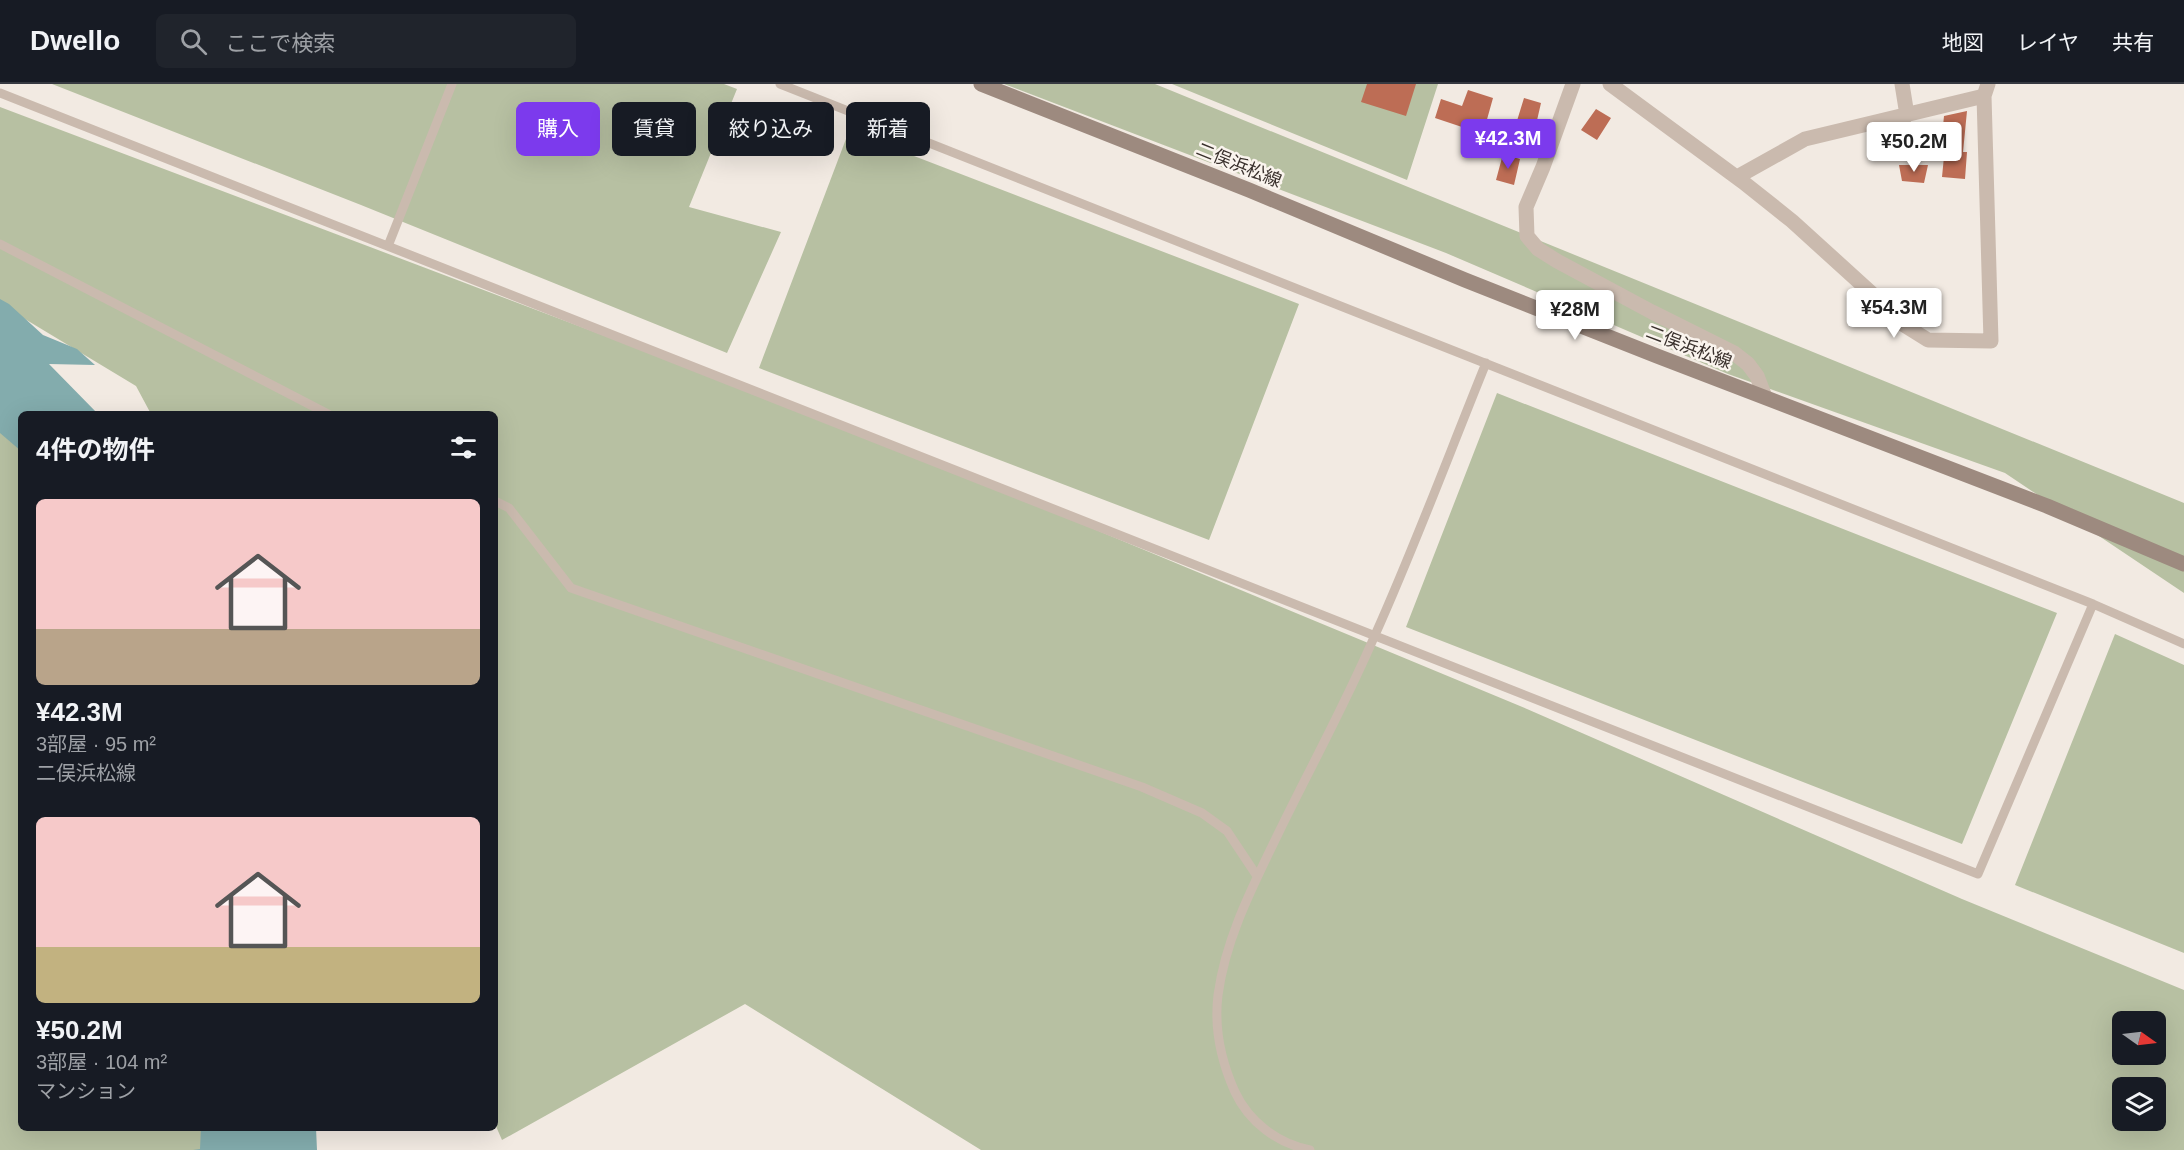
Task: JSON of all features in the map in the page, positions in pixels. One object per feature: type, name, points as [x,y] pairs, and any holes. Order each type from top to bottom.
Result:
[{"type":"main road","name":"二俣浜松線","points":[[981,84],[1249,190],[1465,280],[2036,502],[2184,564]]},
{"type":"street","points":[[1573,84],[1526,207],[1527,236],[1538,249],[1557,261],[1734,353],[1748,364],[1757,376],[1765,397]]},
{"type":"street","points":[[1610,84],[1737,177],[1792,221],[1904,325],[1928,340],[1991,341],[1986,90],[1907,115],[1805,139],[1737,177]]},
{"type":"street","points":[[1902,84],[1907,115]]},
{"type":"lane","points":[[388,246],[452,84]]},
{"type":"lane","points":[[780,84],[2092,604],[2184,644]]},
{"type":"lane","points":[[0,93],[1978,874],[2092,604]]},
{"type":"lane","points":[[0,244],[322,411]]},
{"type":"lane","points":[[1310,1150],[1296,1147],[1251,1119],[1241,1105],[1226,1072],[1218,1037],[1218,995],[1228,951],[1242,907],[1375,636],[1486,363]]},
{"type":"lane","points":[[498,502],[509,508],[571,588],[1142,787],[1202,813],[1227,831],[1257,876]]},
{"type":"green space","points":[[52,84],[724,84],[737,89],[732,102],[708,102],[710,156],[689,207],[781,232],[727,353],[361,205]]},
{"type":"green space","points":[[1004,84],[1155,84],[2184,503],[2184,593],[2005,473],[1728,374],[1446,253]]},
{"type":"green space","points":[[1172,84],[1438,84],[1407,180]]},
{"type":"green space","points":[[0,107],[875,438],[1527,709],[1962,899],[2184,990],[2184,1150],[981,1150],[745,1004],[502,1140],[498,1131],[498,411],[149,411],[136,386],[0,304]]},
{"type":"green space","points":[[846,139],[846,156],[914,156],[1299,304],[1209,540],[759,368]]},
{"type":"green space","points":[[1497,393],[2057,613],[1962,844],[1406,627]]},
{"type":"green space","points":[[0,420],[18,436],[18,1131],[222,1131],[216,1150],[0,1150]]},
{"type":"green space","points":[[2115,634],[2184,665],[2184,953],[2015,885]]},
{"type":"water","points":[[0,299],[9,304],[43,335],[77,349],[95,365],[49,364],[95,411],[18,411],[18,448],[0,433]]},
{"type":"water","points":[[201,1131],[316,1131],[317,1150],[193,1150],[200,1149]]},
{"type":"building","points":[[1367,84],[1416,84],[1406,116],[1361,102]]},
{"type":"building","points":[[1468,90],[1493,98],[1479,148],[1461,143],[1465,128],[1435,118],[1441,99],[1462,106]]},
{"type":"building","points":[[1524,98],[1541,103],[1535,129],[1516,124]]},
{"type":"building","points":[[1596,109],[1611,118],[1597,140],[1581,130]]},
{"type":"building","points":[[1967,111],[1963,152],[1967,152],[1965,179],[1942,177],[1946,136],[1942,136],[1944,116]]},
{"type":"building","points":[[1503,154],[1520,159],[1514,185],[1496,180]]},
{"type":"building","points":[[1899,165],[1928,165],[1924,183],[1902,181]]}]
